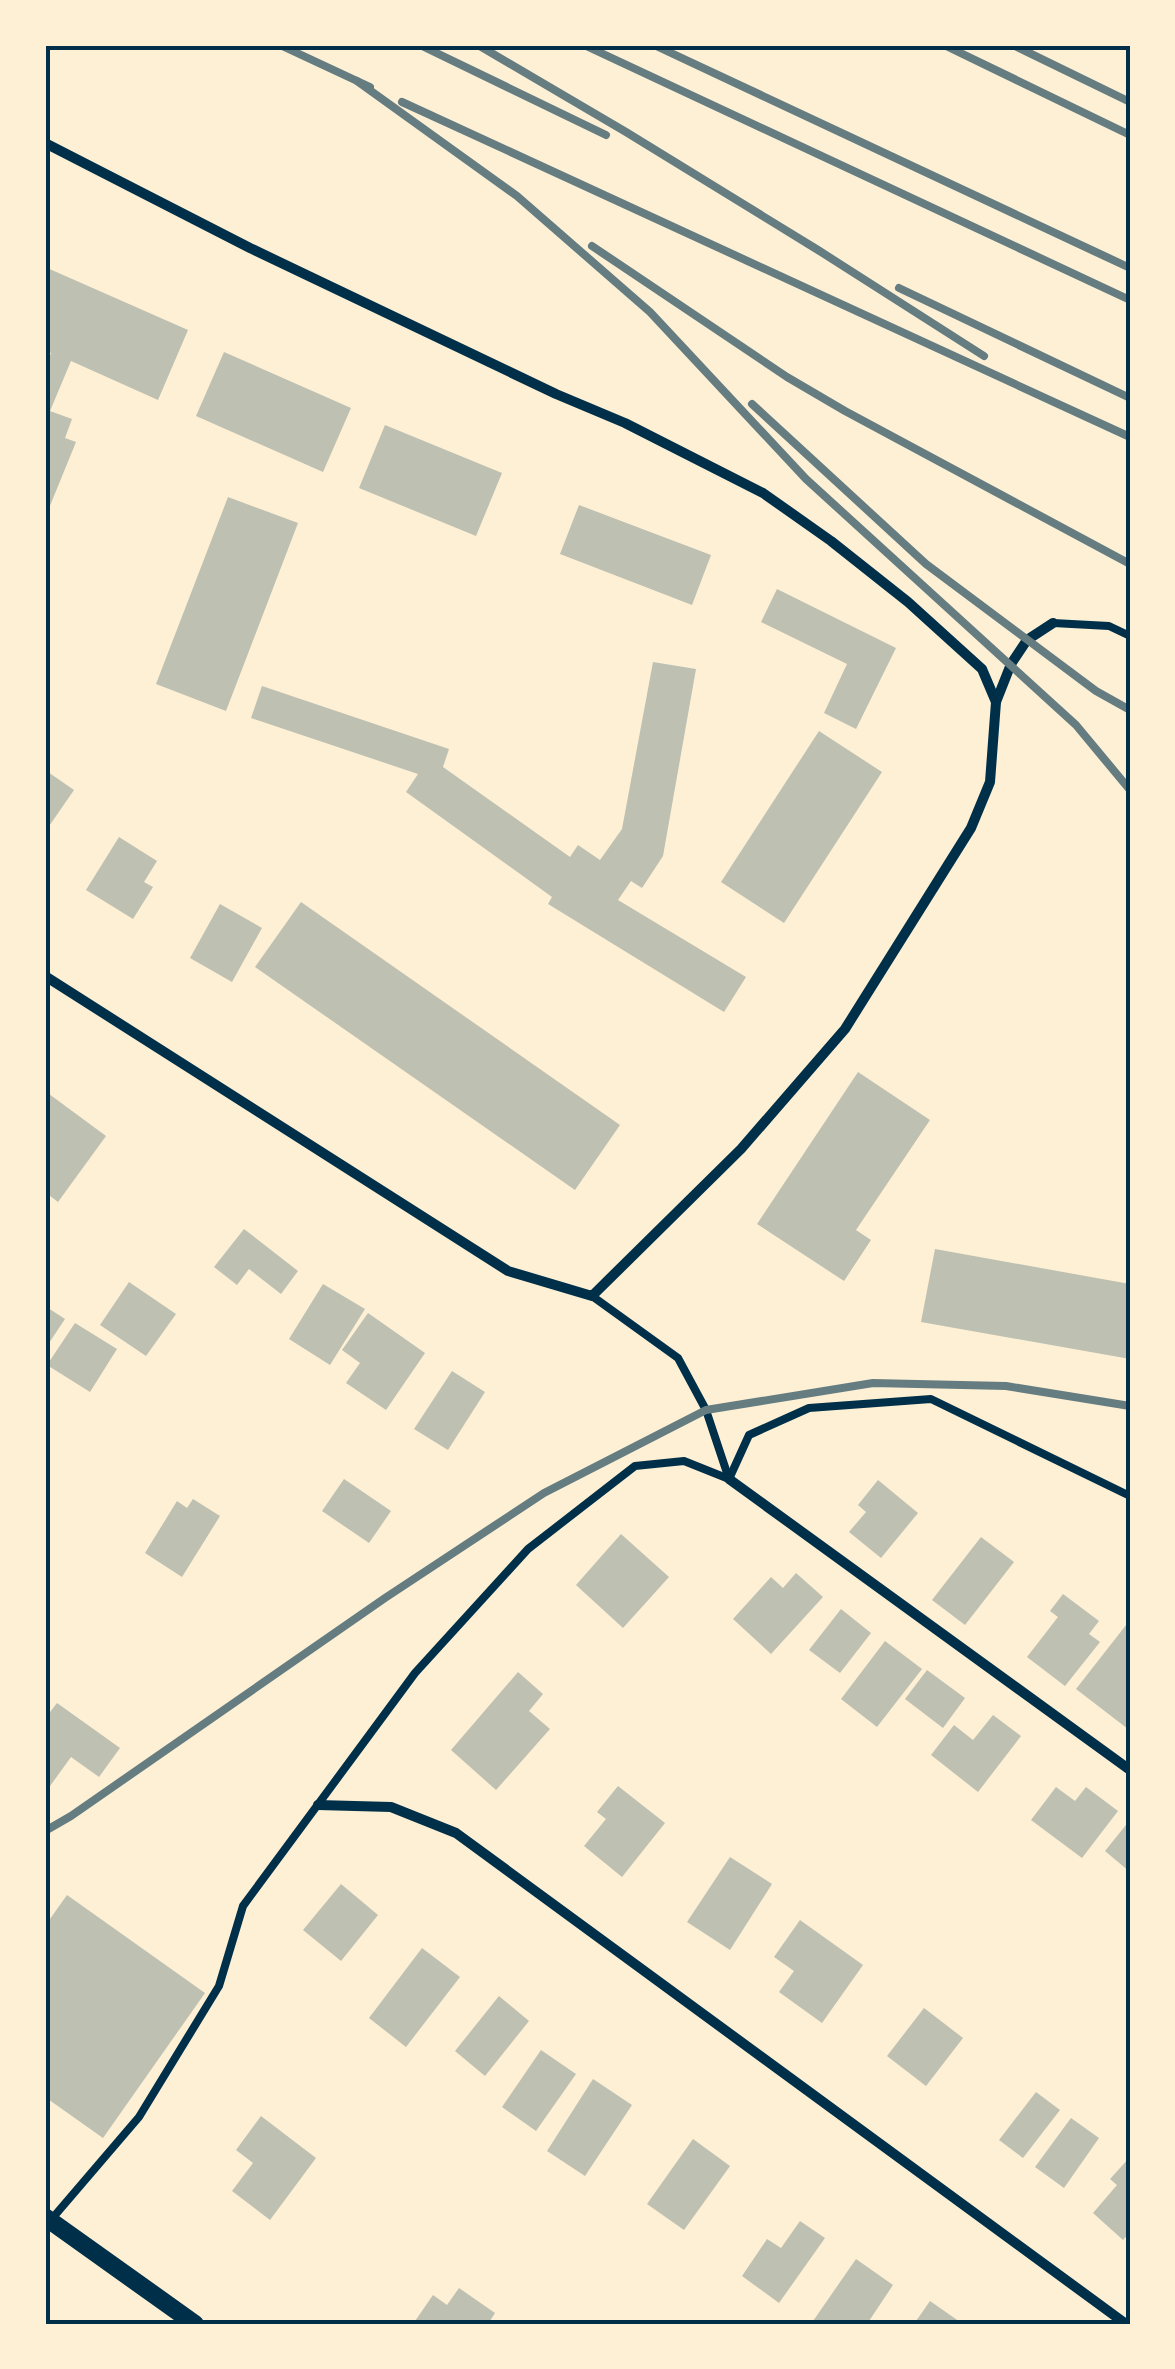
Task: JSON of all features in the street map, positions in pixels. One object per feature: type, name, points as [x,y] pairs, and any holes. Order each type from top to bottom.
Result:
[{"type":"street","points":[[45,142],[250,248],[763,493],[908,602],[982,669],[996,702]]},
{"type":"street","points":[[45,976],[508,1271],[592,1296],[741,1150],[846,1030],[971,828],[990,782],[996,702],[1011,664],[1027,640],[1053,622]]},
{"type":"street","points":[[729,1480],[1130,1770]]},
{"type":"street","points":[[318,1805],[391,1807],[456,1833],[1126,2324]]},
{"type":"street","points":[[48,2219],[194,2324]]},
{"type":"lane","points":[[1053,622],[1110,626],[1130,636]]},
{"type":"lane","points":[[592,1296],[678,1358],[706,1410],[729,1480]]},
{"type":"lane","points":[[729,1480],[749,1436],[809,1408],[931,1399],[1130,1496]]},
{"type":"lane","points":[[48,2219],[139,2116],[219,1986],[242,1906],[416,1672],[528,1549],[634,1466],[684,1462],[729,1480]]},
{"type":"building","points":[[45,267],[188,330],[158,400],[71,361],[50,411],[72,419],[65,438],[76,442],[45,518],[45,368],[51,353],[45,350]]},
{"type":"building","points":[[224,352],[351,408],[323,472],[196,416]]},
{"type":"building","points":[[385,425],[502,473],[476,536],[359,488]]},
{"type":"building","points":[[228,497],[298,523],[226,711],[156,684]]},
{"type":"building","points":[[579,505],[711,555],[692,605],[560,554]]},
{"type":"building","points":[[777,589],[896,648],[856,729],[824,713],[847,664],[761,622]]},
{"type":"building","points":[[653,662],[696,669],[663,856],[642,888],[631,881],[618,900],[746,977],[724,1012],[548,904],[552,897],[406,792],[418,774],[251,718],[262,686],[449,749],[443,767],[570,857],[578,845],[600,860],[622,829]]},
{"type":"building","points":[[819,731],[882,772],[784,923],[721,882]]},
{"type":"building","points":[[45,770],[74,790],[45,832]]},
{"type":"building","points":[[119,837],[157,861],[144,882],[153,887],[133,919],[86,890]]},
{"type":"building","points":[[301,902],[620,1125],[575,1190],[255,967]]},
{"type":"building","points":[[220,904],[262,928],[232,982],[190,958]]},
{"type":"building","points":[[858,1072],[930,1120],[856,1230],[871,1240],[844,1281],[757,1224]]},
{"type":"building","points":[[45,1091],[106,1136],[58,1202],[45,1192]]},
{"type":"building","points":[[244,1229],[298,1271],[281,1294],[249,1269],[237,1285],[214,1267]]},
{"type":"building","points":[[935,1249],[1130,1284],[1130,1359],[921,1322]]},
{"type":"building","points":[[129,1282],[176,1314],[146,1356],[100,1325]]},
{"type":"building","points":[[323,1284],[365,1309],[330,1365],[289,1339]]},
{"type":"building","points":[[45,1306],[65,1319],[45,1349]]},
{"type":"building","points":[[368,1313],[425,1353],[386,1410],[346,1383],[360,1363],[342,1350]]},
{"type":"building","points":[[75,1323],[117,1349],[90,1392],[47,1365]]},
{"type":"building","points":[[452,1371],[485,1392],[448,1450],[414,1429]]},
{"type":"building","points":[[344,1479],[391,1511],[369,1543],[322,1511]]},
{"type":"building","points":[[878,1480],[918,1513],[881,1558],[849,1532],[866,1512],[858,1505]]},
{"type":"building","points":[[193,1499],[220,1516],[182,1577],[145,1553],[177,1501],[187,1508]]},
{"type":"building","points":[[621,1534],[669,1577],[623,1628],[576,1585]]},
{"type":"building","points":[[981,1537],[1014,1562],[965,1625],[932,1600]]},
{"type":"building","points":[[796,1573],[823,1597],[771,1654],[733,1619],[771,1577],[783,1588]]},
{"type":"building","points":[[1063,1594],[1099,1621],[1089,1634],[1100,1642],[1065,1686],[1027,1657],[1058,1617],[1050,1611]]},
{"type":"building","points":[[841,1609],[871,1633],[840,1673],[809,1650]]},
{"type":"building","points":[[1130,1620],[1130,1726],[1128,1729],[1076,1689]]},
{"type":"building","points":[[885,1641],[922,1669],[877,1727],[841,1699]]},
{"type":"building","points":[[927,1670],[965,1698],[943,1728],[905,1699]]},
{"type":"building","points":[[518,1672],[543,1694],[529,1711],[550,1729],[496,1790],[451,1750]]},
{"type":"building","points":[[57,1703],[120,1748],[99,1777],[71,1757],[45,1793],[45,1715]]},
{"type":"building","points":[[993,1715],[1021,1736],[978,1792],[931,1755],[954,1725],[973,1740]]},
{"type":"building","points":[[618,1786],[665,1823],[622,1877],[584,1846],[606,1819],[597,1812]]},
{"type":"building","points":[[1056,1787],[1075,1801],[1086,1787],[1118,1811],[1082,1858],[1031,1820]]},
{"type":"building","points":[[1130,1820],[1130,1872],[1105,1851]]},
{"type":"building","points":[[730,1857],[772,1884],[730,1950],[687,1922]]},
{"type":"building","points":[[341,1884],[378,1915],[341,1961],[303,1930]]},
{"type":"building","points":[[67,1895],[205,1993],[103,2138],[45,2097],[45,1926]]},
{"type":"building","points":[[800,1920],[863,1965],[822,2023],[779,1992],[794,1971],[774,1957]]},
{"type":"building","points":[[422,1948],[460,1977],[406,2047],[369,2018]]},
{"type":"building","points":[[499,1996],[529,2021],[485,2076],[455,2051]]},
{"type":"building","points":[[924,2008],[963,2038],[926,2086],[887,2056]]},
{"type":"building","points":[[541,2050],[576,2074],[536,2131],[502,2107]]},
{"type":"building","points":[[593,2079],[632,2105],[585,2176],[547,2151]]},
{"type":"building","points":[[1036,2092],[1060,2110],[1023,2158],[999,2140]]},
{"type":"building","points":[[261,2116],[316,2158],[270,2220],[232,2191],[253,2163],[236,2150]]},
{"type":"building","points":[[1071,2118],[1099,2138],[1064,2188],[1035,2167]]},
{"type":"building","points":[[693,2139],[730,2166],[684,2230],[647,2204]]},
{"type":"building","points":[[1130,2157],[1130,2232],[1123,2240],[1093,2213],[1117,2185],[1110,2179]]},
{"type":"building","points":[[800,2221],[825,2238],[779,2303],[742,2276],[767,2239],[781,2248]]},
{"type":"building","points":[[856,2259],[893,2285],[867,2324],[811,2324]]},
{"type":"building","points":[[459,2288],[495,2313],[488,2324],[413,2324],[433,2295],[447,2305]]},
{"type":"building","points":[[930,2301],[963,2324],[914,2324]]},
{"type":"railway","points":[[280,45],[370,87]]},
{"type":"railway","points":[[420,45],[606,135]]},
{"type":"railway","points":[[478,45],[818,250],[984,356]]},
{"type":"railway","points":[[584,45],[1130,300]]},
{"type":"railway","points":[[654,45],[1130,268]]},
{"type":"railway","points":[[944,45],[1130,135]]},
{"type":"railway","points":[[1013,45],[1130,102]]},
{"type":"railway","points":[[357,81],[517,196],[650,312],[806,479],[1076,725],[1130,790]]},
{"type":"railway","points":[[402,102],[1130,437]]},
{"type":"railway","points":[[592,246],[787,377],[1130,564]]},
{"type":"railway","points":[[899,288],[1130,398]]},
{"type":"railway","points":[[752,404],[926,564],[1096,691],[1130,710]]},
{"type":"railway","points":[[45,1831],[544,1493],[706,1410],[873,1383],[1006,1386],[1130,1406]]}]
